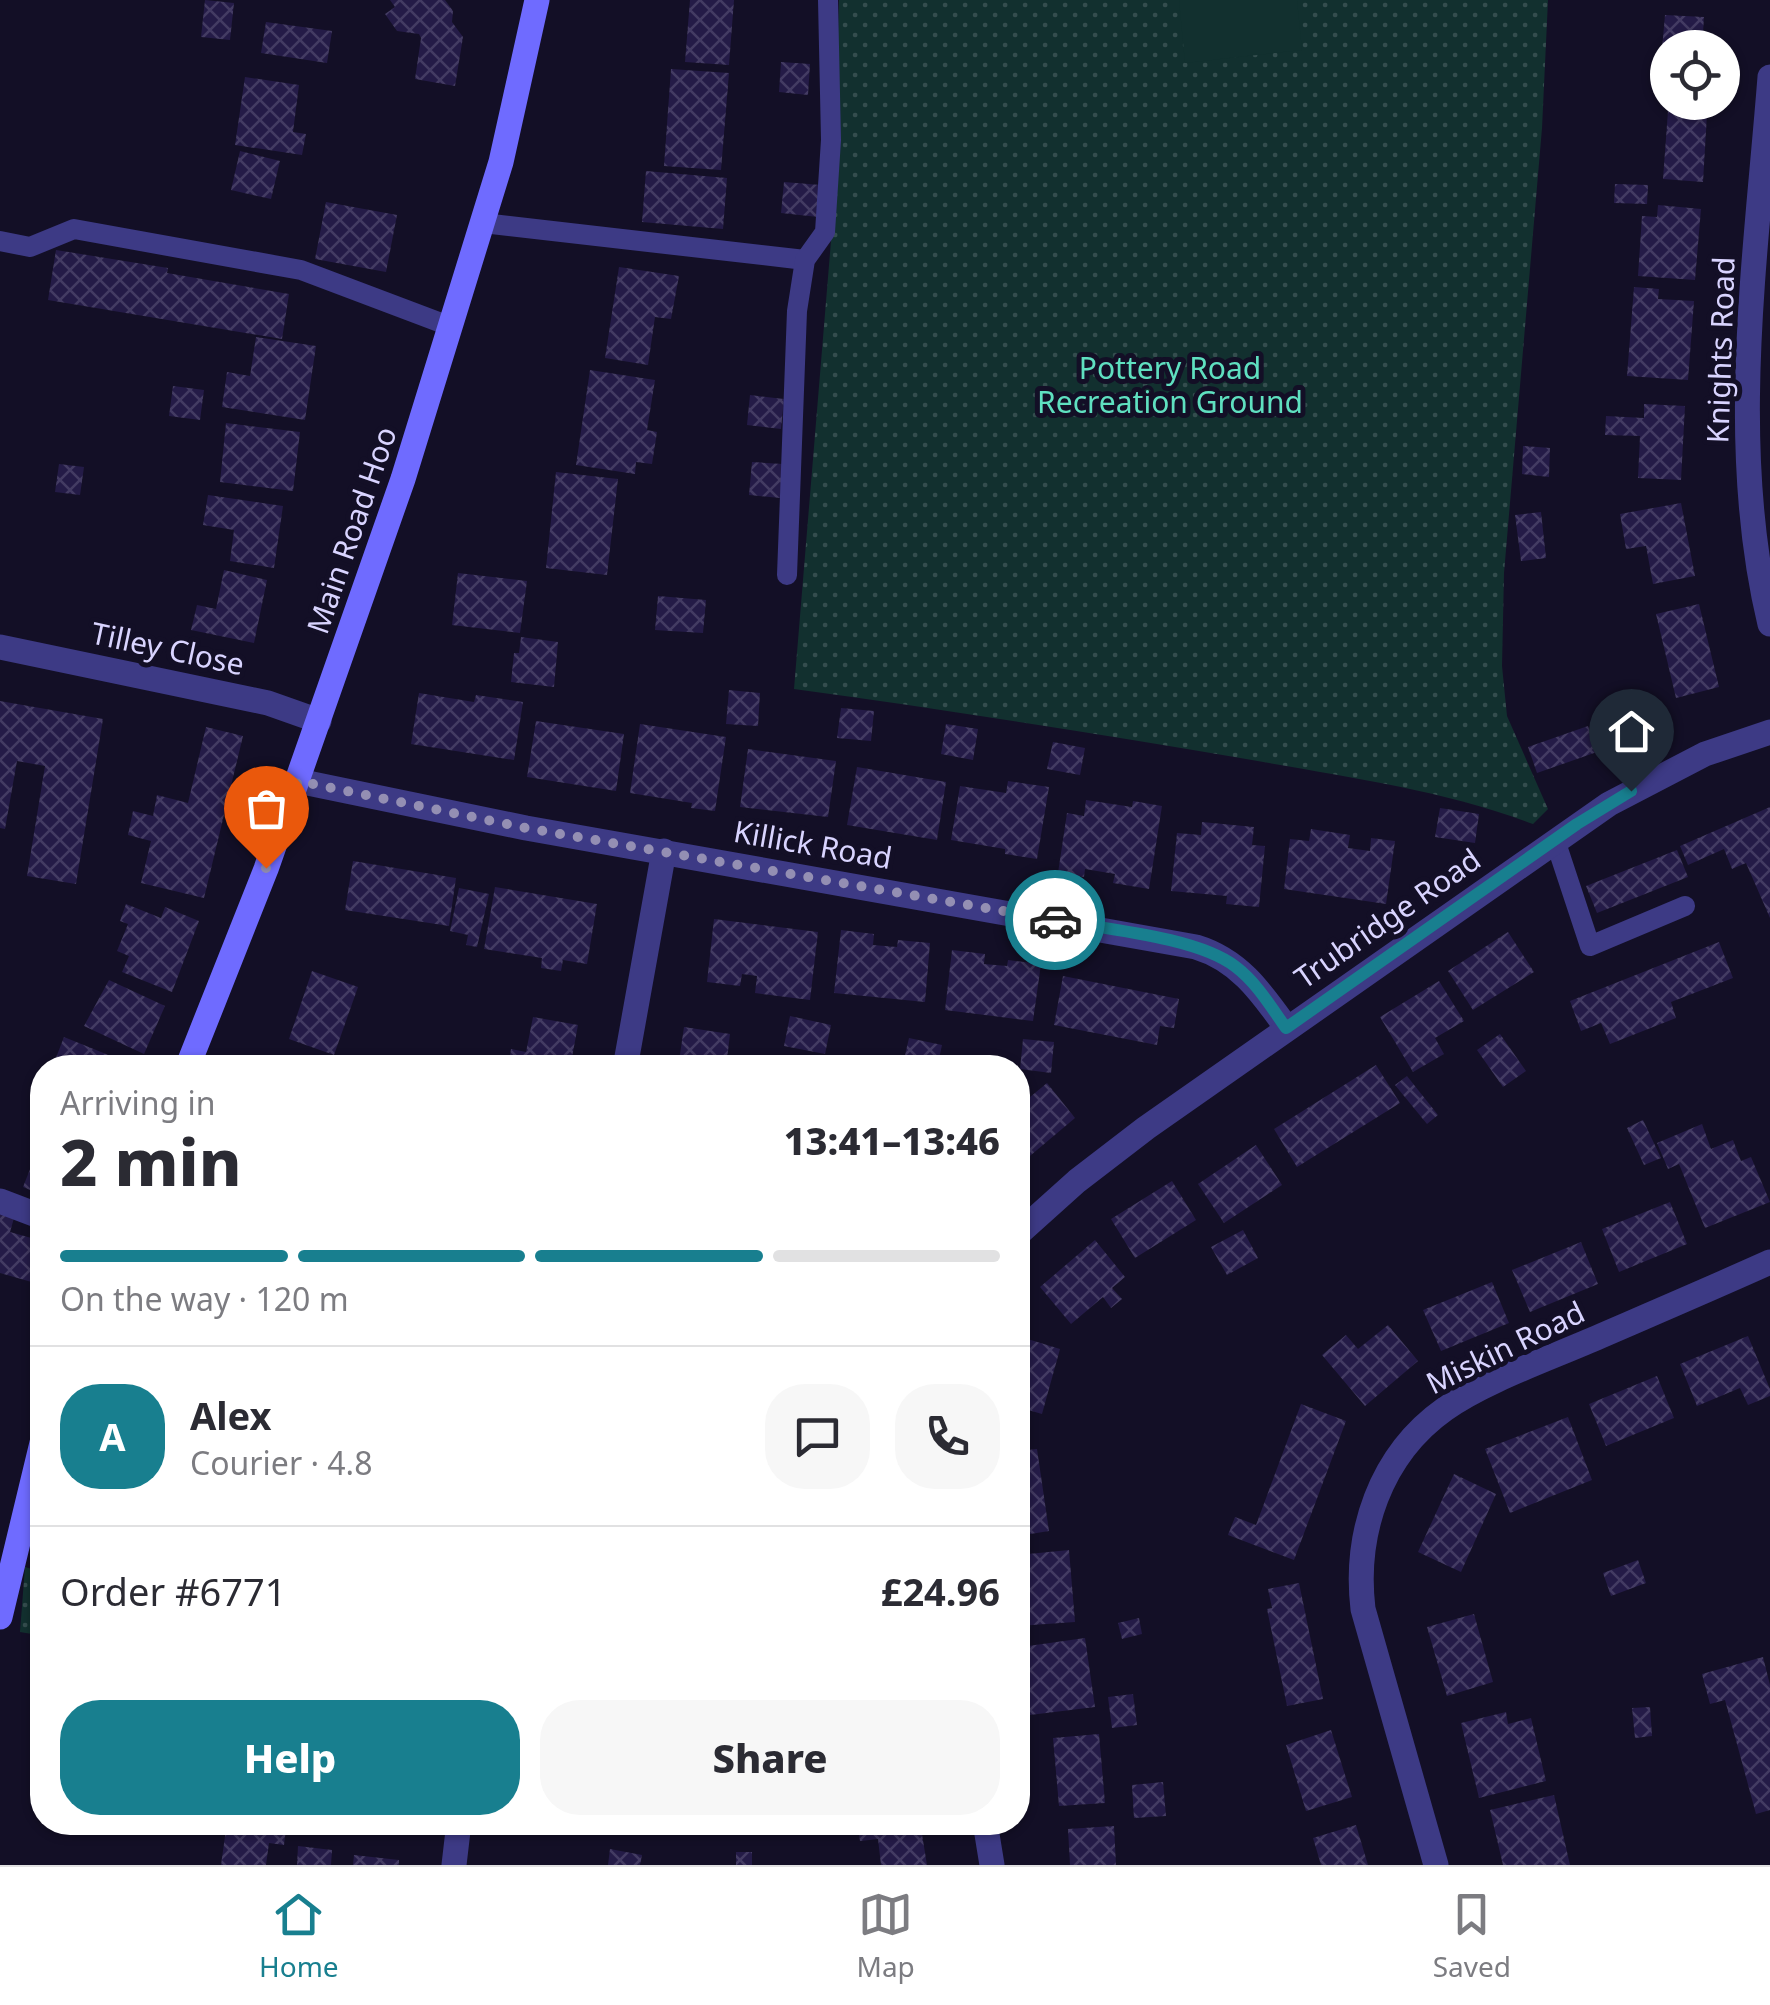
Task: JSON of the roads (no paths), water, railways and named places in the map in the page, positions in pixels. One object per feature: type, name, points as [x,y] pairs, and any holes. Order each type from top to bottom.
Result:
[{"type":"street","name":"Main Road Hoo","points":[[192,1055],[320,721],[403,479],[484,222],[525,64],[537,0]]},
{"type":"street","name":"Knights Road","points":[[1770,77],[1747,433],[1754,534],[1770,624]]},
{"type":"street","name":"Tilley Close","points":[[0,648],[268,702],[320,721]]},
{"type":"street","name":"Trubridge Road","points":[[1030,1224],[1118,1149],[1555,840],[1653,778],[1705,754],[1770,732]]},
{"type":"street","name":"Killick Road","points":[[298,781],[492,822],[1196,947],[1243,972],[1286,1028]]},
{"type":"street","points":[[627,1055],[664,852]]},
{"type":"street","points":[[0,1201],[30,1212]]},
{"type":"street","name":"Miskin Road","points":[[1436,1865],[1363,1610],[1361,1545],[1384,1478],[1402,1449],[1424,1426],[1458,1401],[1770,1262]]},
{"type":"street","points":[[0,1618],[30,1493]]},
{"type":"street","points":[[454,1865],[457,1835]]},
{"type":"street","points":[[987,1835],[992,1865]]},
{"type":"lane","points":[[787,574],[797,312],[804,260],[825,232],[831,140],[828,0]]},
{"type":"lane","points":[[484,222],[804,260]]},
{"type":"lane","points":[[0,241],[30,248],[74,229],[301,270],[452,327]]},
{"type":"lane","points":[[1555,840],[1590,946],[1686,906]]},
{"type":"park label","name":"Pottery Road Recreation Ground","points":[[1170,384]]}]
